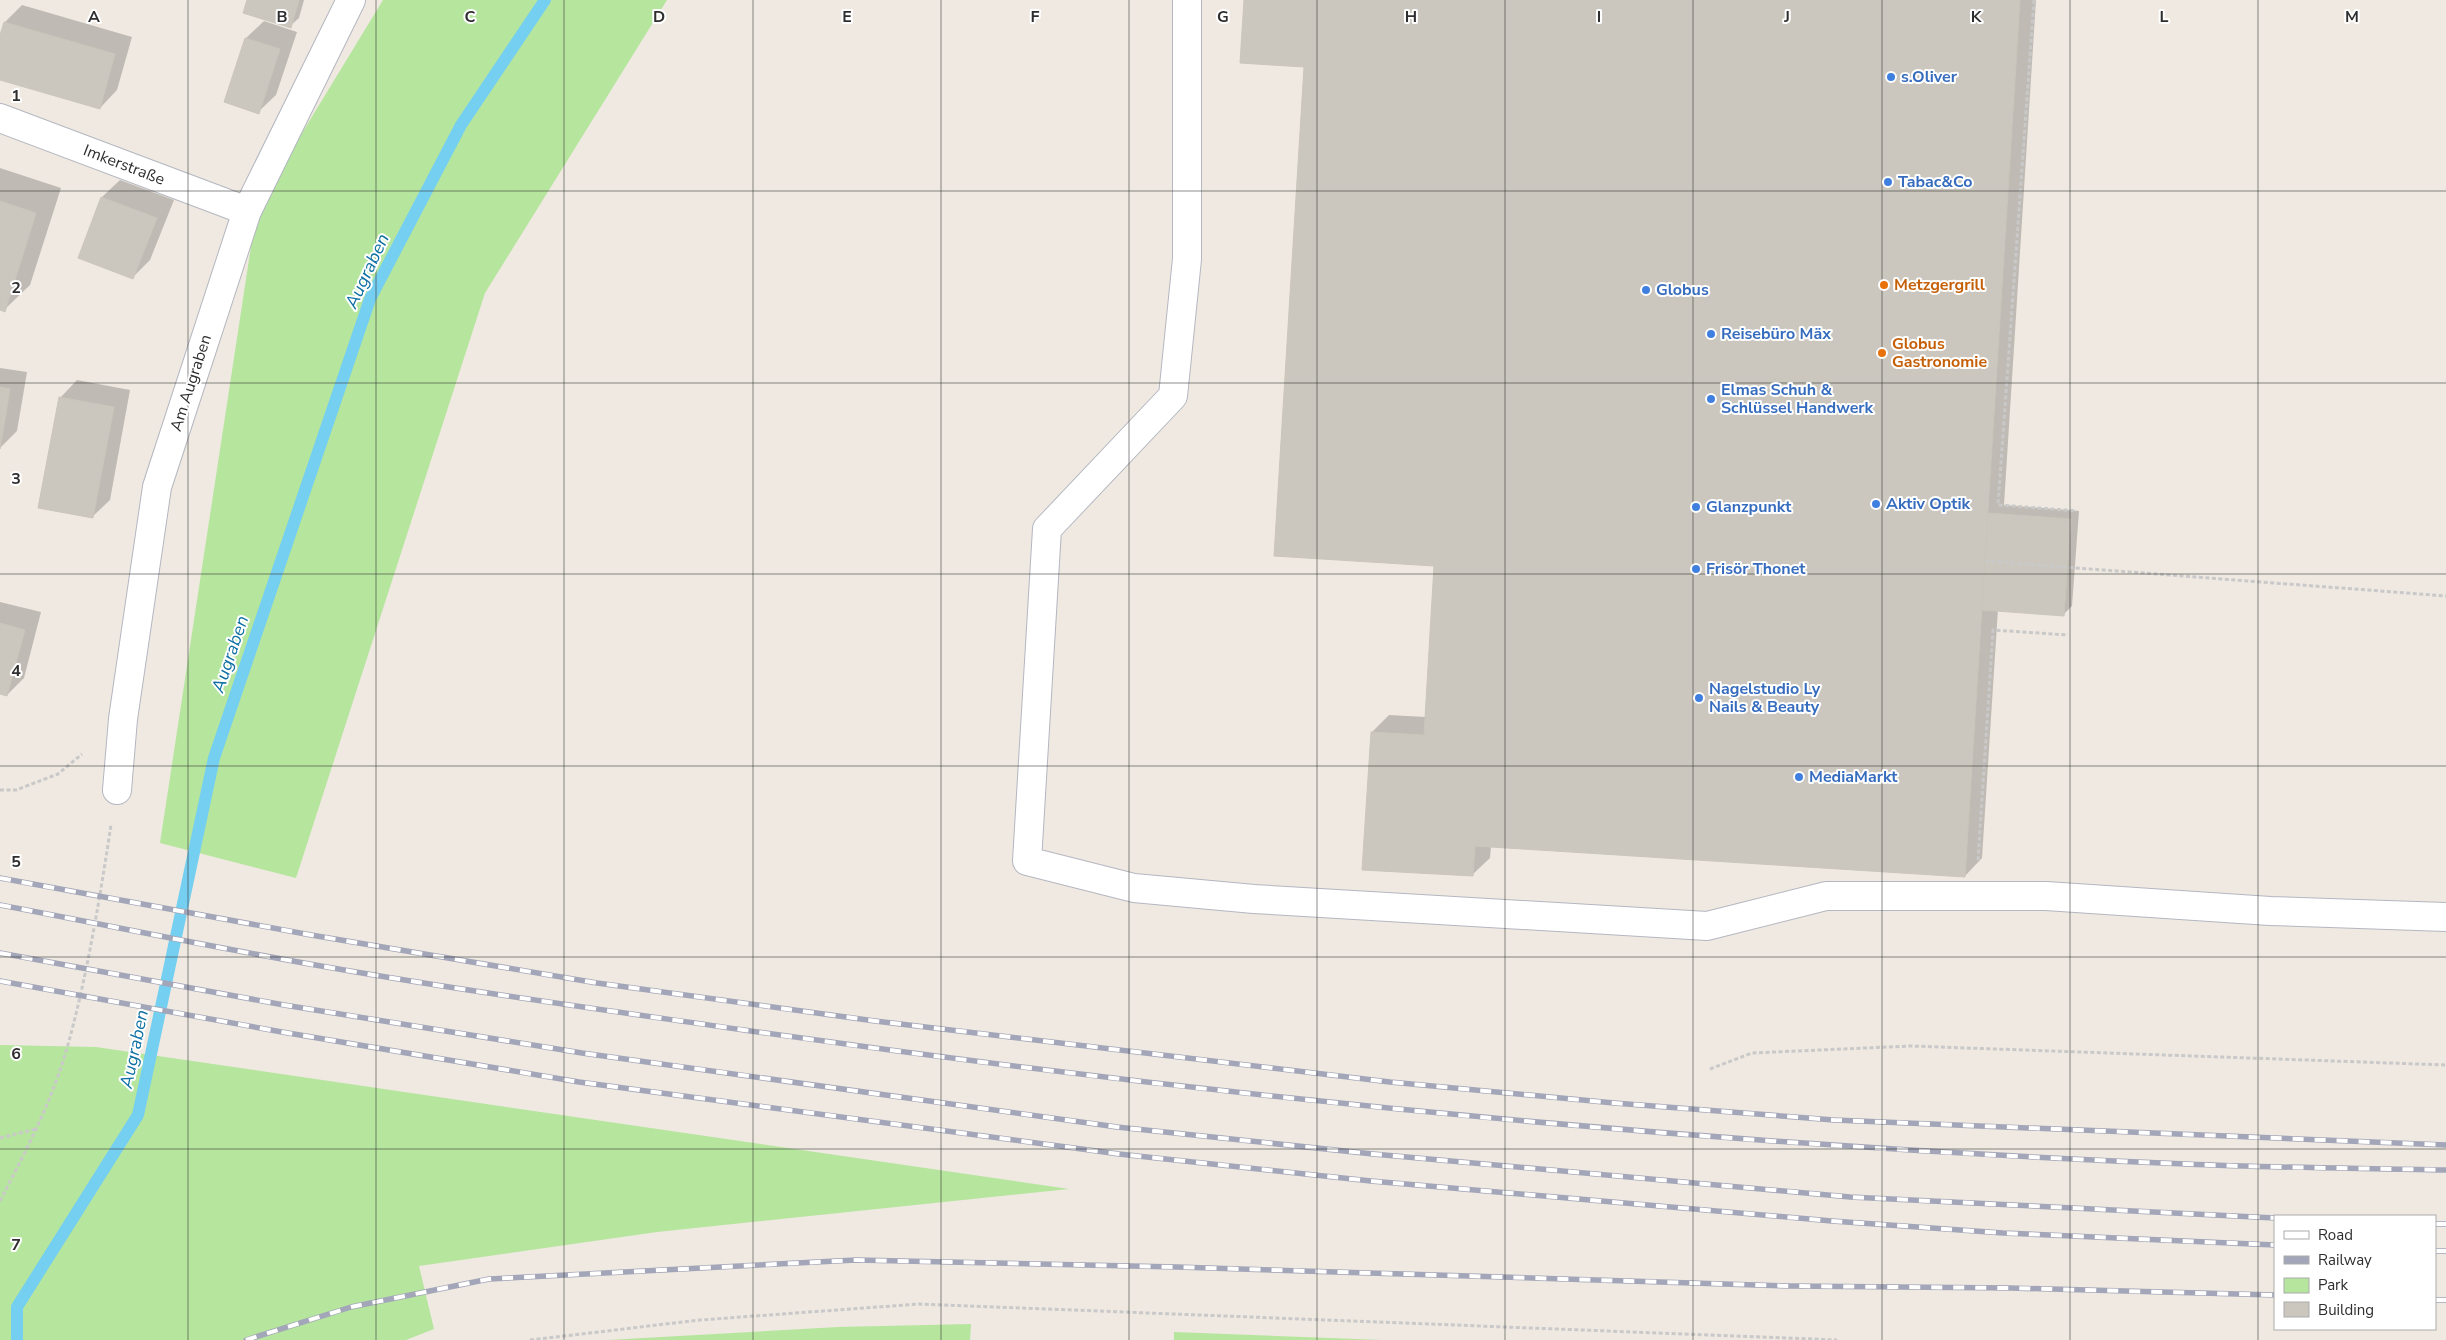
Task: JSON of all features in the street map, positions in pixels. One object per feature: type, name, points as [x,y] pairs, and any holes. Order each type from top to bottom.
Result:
[{"type":"street","name":"Am Augraben","points":[[117,790],[123,719],[157,487],[248,211],[351,0]]},
{"type":"street","points":[[1187,0],[1187,258],[1172,396],[1047,530],[1027,861],[1134,888],[1254,899],[1707,926],[1826,896],[1975,898],[2046,896],[2270,911],[2446,917]]},
{"type":"street","name":"Imkerstraße","points":[[0,118],[248,211]]},
{"type":"path","points":[[2034,0],[1998,505],[2077,511]]},
{"type":"path","points":[[1985,561],[2446,596]]},
{"type":"path","points":[[1975,898],[1993,630],[2068,635]]},
{"type":"path","points":[[0,790],[16,790],[58,774],[123,719]]},
{"type":"path","points":[[0,1201],[37,1129],[69,1042],[101,889],[117,790]]},
{"type":"path","points":[[1710,1069],[1752,1053],[1911,1046],[2446,1065]]},
{"type":"path","points":[[0,1138],[37,1129]]},
{"type":"path","points":[[530,1340],[700,1320],[919,1304],[1837,1340]]},
{"type":"green space","points":[[383,0],[667,0],[485,293],[296,878],[160,843],[257,207]]},
{"type":"green space","points":[[0,1045],[96,1047],[1069,1189],[657,1232],[419,1266],[434,1329],[406,1340],[0,1340]]},
{"type":"green space","points":[[971,1324],[970,1340],[608,1340],[838,1327]]},
{"type":"green space","points":[[1174,1332],[1382,1340],[1174,1340]]},
{"type":"building","points":[[247,0],[299,0],[291,28],[243,13]]},
{"type":"building","name":"Globus","points":[[1244,0],[2020,0],[1965,877],[1475,846],[1473,876],[1362,870],[1371,732],[1424,735],[1434,566],[1274,556],[1304,67],[1240,63]]},
{"type":"building","points":[[4,22],[115,54],[100,109],[0,80],[0,35]]},
{"type":"building","points":[[245,38],[280,49],[259,114],[224,102]]},
{"type":"building","points":[[101,197],[157,218],[133,279],[78,258]]},
{"type":"building","points":[[0,201],[36,213],[5,312],[0,310]]},
{"type":"building","points":[[0,387],[10,389],[0,449]]},
{"type":"building","points":[[59,397],[114,407],[93,518],[38,508]]},
{"type":"building","points":[[1988,513],[2071,519],[2064,616],[1982,610]]},
{"type":"building","points":[[0,623],[25,630],[7,696],[0,694]]},
{"type":"waterway","name":"Augraben","points":[[17,1340],[17,1307],[138,1115],[214,758],[370,299],[461,125],[545,0]]},
{"type":"railway","points":[[0,878],[311,935],[597,983],[875,1021],[1390,1082],[1614,1103],[1834,1120],[2446,1145]]},
{"type":"railway","points":[[0,905],[304,963],[524,998],[924,1055],[1283,1097],[1644,1131],[1824,1145],[2186,1164],[2446,1170]]},
{"type":"railway","points":[[0,953],[284,1005],[582,1053],[1117,1127],[1373,1154],[1850,1197],[2274,1218]]},
{"type":"railway","points":[[0,981],[282,1032],[579,1082],[1119,1154],[1371,1181],[1832,1221],[2003,1233],[2274,1245]]},
{"type":"railway","points":[[2436,1224],[2446,1224]]},
{"type":"railway","points":[[2436,1251],[2446,1251]]},
{"type":"railway","points":[[246,1340],[351,1307],[489,1279],[856,1260],[1177,1267],[1790,1286],[2010,1288],[2274,1295]]},
{"type":"railway","points":[[2436,1300],[2446,1300]]},
{"type":"place","name":"s.Oliver","points":[[1891,77]]},
{"type":"place","name":"Tabac&Co","points":[[1888,182]]},
{"type":"place","name":"Metzgergrill","points":[[1884,285]]},
{"type":"place","name":"Globus","points":[[1646,290]]},
{"type":"place","name":"Reisebüro Mäx","points":[[1711,334]]},
{"type":"place","name":"Globus Gastronomie","points":[[1882,353]]},
{"type":"place","name":"Elmas Schuh & Schlüssel Handwerk","points":[[1711,399]]},
{"type":"place","name":"Aktiv Optik","points":[[1876,504]]},
{"type":"place","name":"Glanzpunkt","points":[[1696,507]]},
{"type":"place","name":"Frisör Thonet","points":[[1696,569]]},
{"type":"place","name":"Nagelstudio Ly Nails & Beauty","points":[[1699,698]]},
{"type":"place","name":"MediaMarkt","points":[[1799,777]]}]
